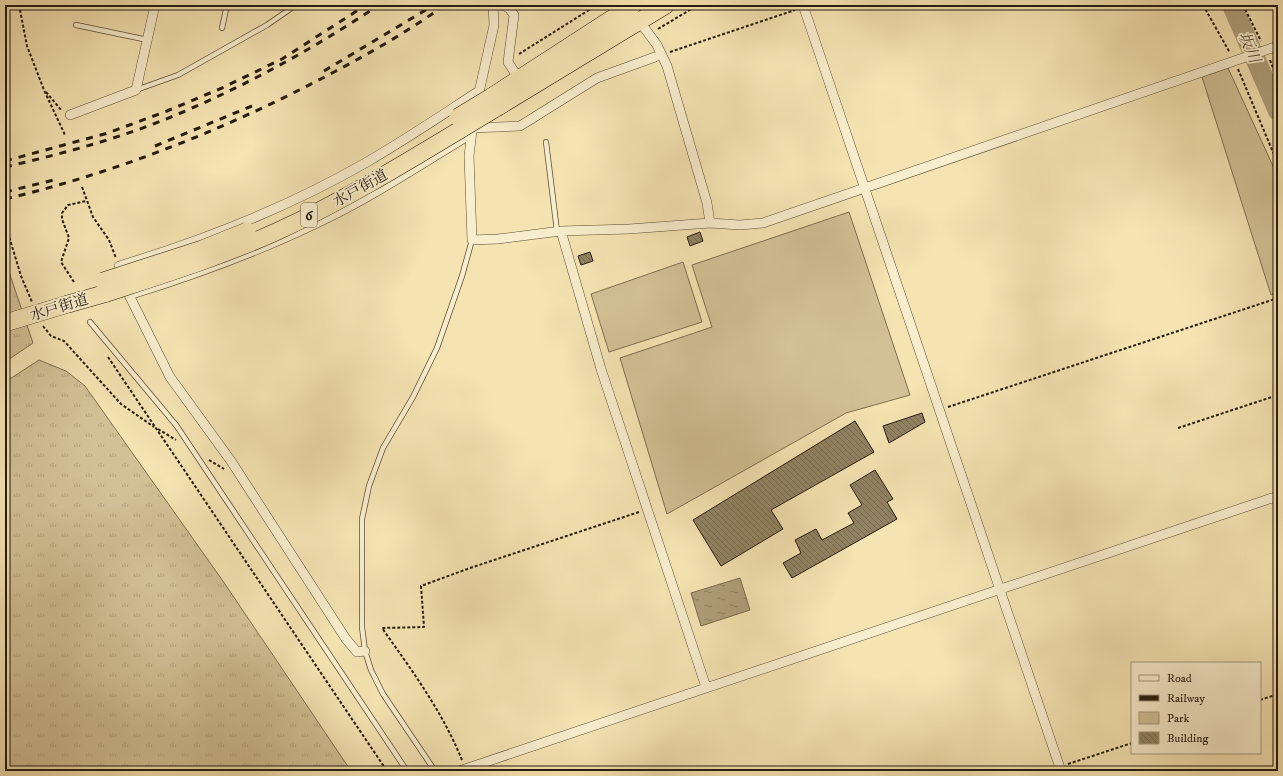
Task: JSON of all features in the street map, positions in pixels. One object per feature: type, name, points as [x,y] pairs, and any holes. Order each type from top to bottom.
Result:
[{"type":"highway","name":"水戸街道","points":[[5,311],[69,293],[105,287],[204,261],[278,231],[346,197],[490,98],[633,5]]},
{"type":"highway","name":"水戸街道","points":[[490,98],[644,28],[666,5]]},
{"type":"highway","name":"水戸街道","points":[[5,323],[69,293]]},
{"type":"street","points":[[70,115],[136,90],[155,5]]},
{"type":"street","points":[[519,79],[508,62],[514,15],[509,8],[497,5],[494,25],[490,98],[471,131],[469,156],[472,240],[498,239],[559,231],[629,229],[710,223],[740,225],[763,223],[864,187],[1278,46]]},
{"type":"street","points":[[804,6],[1060,769]]},
{"type":"street","points":[[644,28],[667,66],[707,203],[710,223]]},
{"type":"street","points":[[365,651],[357,652],[350,644],[235,467],[170,377],[129,296],[246,255],[320,222],[391,183],[471,131],[520,126],[597,78],[655,57]]},
{"type":"street","points":[[119,266],[165,252],[237,226],[285,204],[490,98]]},
{"type":"street","points":[[559,231],[601,369],[706,688]]},
{"type":"street","points":[[462,770],[1278,496]]},
{"type":"lane","points":[[222,28],[227,5]]},
{"type":"lane","points":[[136,90],[184,72],[267,25],[296,5]]},
{"type":"lane","points":[[76,25],[148,40]]},
{"type":"lane","points":[[546,142],[559,231]]},
{"type":"lane","points":[[435,771],[383,694],[371,670],[365,651],[362,627],[362,520],[364,500],[383,448],[413,397],[437,348],[464,270],[472,240]]},
{"type":"lane","points":[[90,322],[185,438],[220,494],[407,771]]},
{"type":"path","points":[[19,5],[27,46],[44,90],[65,135]]},
{"type":"path","points":[[508,62],[597,5]]},
{"type":"path","points":[[644,28],[698,5]]},
{"type":"path","points":[[1203,5],[1234,62],[1278,164]]},
{"type":"path","points":[[667,53],[804,6]]},
{"type":"path","points":[[44,90],[64,114],[70,115]]},
{"type":"path","points":[[82,188],[93,217],[109,240],[119,266]]},
{"type":"path","points":[[69,293],[61,262],[69,238],[62,220],[62,213],[68,205],[86,201]]},
{"type":"path","points":[[5,223],[21,276],[33,303]]},
{"type":"path","points":[[939,410],[1278,298]]},
{"type":"path","points":[[41,323],[52,336],[64,341],[120,404],[156,428]]},
{"type":"path","points":[[107,355],[387,771]]},
{"type":"path","points":[[1178,428],[1278,395]]},
{"type":"path","points":[[462,770],[452,734],[439,711],[382,628],[424,626],[421,586],[470,568],[647,510]]},
{"type":"path","points":[[1261,700],[1278,694]]},
{"type":"path","points":[[1060,769],[1131,743]]},
{"type":"green space","points":[[1228,68],[1278,177],[1278,292],[1271,295],[1202,77]]},
{"type":"green space","points":[[849,212],[910,395],[846,413],[667,514],[620,358],[712,327],[692,265]]},
{"type":"green space","points":[[5,260],[33,343],[5,362]]},
{"type":"green space","points":[[683,262],[702,322],[609,352],[591,294]]},
{"type":"green space","points":[[39,360],[66,371],[85,386],[225,584],[351,771],[5,771],[5,382]]},
{"type":"water","points":[[740,578],[750,610],[701,626],[691,593]]},
{"type":"building","points":[[700,232],[703,241],[690,246],[687,237]]},
{"type":"building","points":[[590,252],[593,261],[581,265],[578,256]]},
{"type":"building","points":[[922,413],[925,422],[889,443],[883,426]]},
{"type":"building","points":[[855,421],[874,452],[771,510],[783,529],[721,566],[693,520]]},
{"type":"building","points":[[875,470],[893,499],[887,502],[897,519],[792,578],[783,563],[801,553],[795,540],[816,529],[822,540],[854,523],[848,513],[862,505],[850,485]]},
{"type":"waterway","name":"坂川","points":[[1232,5],[1278,111]]},
{"type":"waterway","points":[[489,767],[493,771]]},
{"type":"railway","points":[[5,161],[108,133],[222,88],[282,59],[366,5]]},
{"type":"railway","points":[[5,167],[110,139],[171,117],[225,93],[278,66],[329,37],[379,5]]},
{"type":"railway","points":[[324,71],[434,5]]},
{"type":"railway","points":[[5,199],[90,176],[174,146],[215,129],[295,92],[377,49],[445,5]]},
{"type":"railway","points":[[155,146],[252,106]]},
{"type":"railway","points":[[5,192],[58,179]]}]
